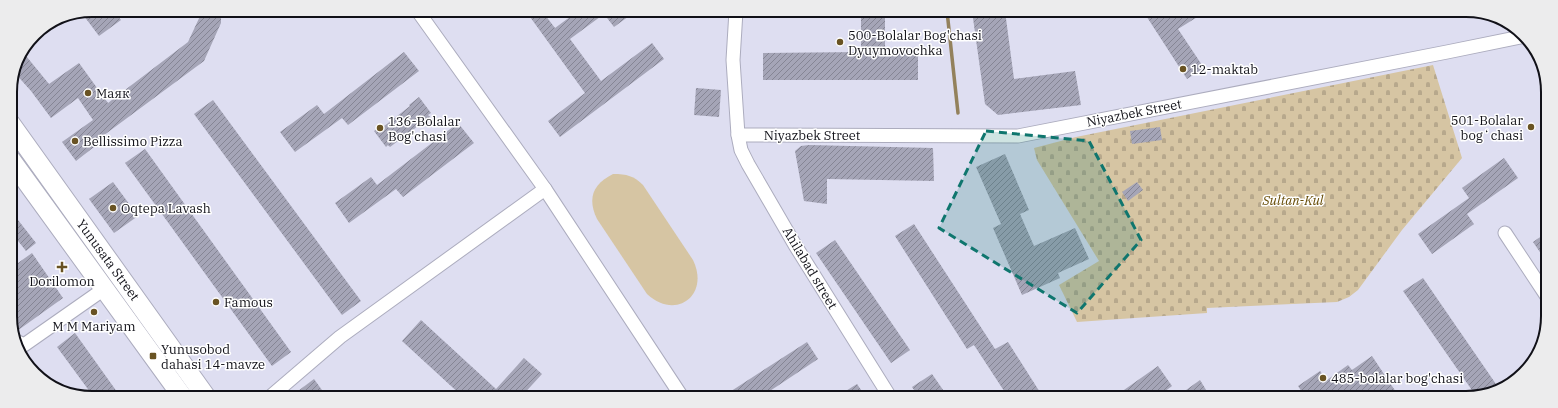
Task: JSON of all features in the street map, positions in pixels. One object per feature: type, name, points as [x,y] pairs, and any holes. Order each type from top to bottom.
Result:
[{"type":"main road","name":"Yunusata Street","points":[[17,133],[202,391]]},
{"type":"main road","name":"Yunusata Street","points":[[17,168],[178,391]]},
{"type":"street","points":[[422,17],[545,189],[678,391]]},
{"type":"street","points":[[736,17],[733,60],[738,135]]},
{"type":"street","name":"Niyazbek Street","points":[[738,135],[1018,136],[1518,38]]},
{"type":"street","name":"Ahilabad street","points":[[738,135],[741,150],[748,164],[795,245],[886,391]]},
{"type":"street","points":[[277,391],[340,337],[545,189]]},
{"type":"street","points":[[1505,233],[1521,260],[1541,288]]},
{"type":"street","points":[[23,344],[24,345],[104,289]]},
{"type":"highlighted area","points":[[986,131],[1089,141],[1141,240],[1077,313],[939,228]]},
{"type":"green space","name":"Sultan-Kul","points":[[1433,65],[1462,158],[1402,230],[1358,290],[1349,297],[1337,302],[1207,308],[1207,313],[1077,322],[1059,285],[1099,261],[1037,160],[1034,148],[1076,137]]},
{"type":"green space","points":[[613,174],[630,176],[643,185],[693,260],[697,273],[697,284],[694,293],[687,300],[679,304],[669,305],[658,302],[647,294],[597,219],[592,205],[594,192],[601,182]]},
{"type":"building","points":[[85,17],[119,17],[121,20],[99,36]]},
{"type":"building","points":[[200,17],[221,17],[221,23],[204,61],[92,144],[94,147],[76,161],[62,142],[93,120],[78,98],[51,118],[19,77],[26,56],[49,84],[79,63],[108,103],[188,42]]},
{"type":"building","points":[[530,17],[547,17],[555,28],[570,17],[600,17],[570,39],[601,81],[652,43],[664,59],[560,137],[548,121],[585,93]]},
{"type":"building","points":[[606,17],[628,17],[614,27]]},
{"type":"building","points":[[861,17],[885,17],[885,53],[918,53],[918,80],[763,80],[763,53],[861,52]]},
{"type":"building","points":[[973,17],[1006,17],[1014,79],[1075,71],[1081,105],[998,115],[985,104]]},
{"type":"building","points":[[1147,17],[1197,17],[1178,29],[1204,68],[1187,79]]},
{"type":"building","points":[[404,52],[419,71],[348,125],[342,118],[295,152],[280,132],[317,105],[324,114]]},
{"type":"building","points":[[696,88],[721,90],[719,117],[694,115]]},
{"type":"building","points":[[419,97],[431,113],[428,115],[430,117],[390,147],[388,145],[386,147],[374,131],[382,125],[383,127]]},
{"type":"building","points":[[213,100],[361,301],[342,315],[194,114]]},
{"type":"building","points":[[458,123],[474,143],[403,197],[396,189],[349,223],[335,203],[371,177],[377,185]]},
{"type":"building","points":[[1160,127],[1162,140],[1132,144],[1130,131]]},
{"type":"building","points":[[801,146],[933,148],[934,181],[827,179],[827,204],[804,201],[795,151]]},
{"type":"building","points":[[145,149],[291,352],[272,366],[125,163]]},
{"type":"building","points":[[1005,154],[1029,210],[1020,214],[1034,246],[1075,228],[1089,259],[1058,273],[1060,278],[1022,295],[993,228],[1001,224],[976,167]]},
{"type":"building","points":[[1504,158],[1518,178],[1467,214],[1474,224],[1432,254],[1418,234],[1469,198],[1462,188]]},
{"type":"building","name":"Oqtepa Lavash","points":[[113,182],[138,216],[114,233],[89,199]]},
{"type":"building","points":[[1137,182],[1143,190],[1128,201],[1122,192]]},
{"type":"building","points":[[17,219],[36,243],[26,251],[17,240]]},
{"type":"building","points":[[914,224],[995,349],[1008,342],[1039,391],[1004,391],[974,345],[967,349],[895,236]]},
{"type":"building","points":[[1541,236],[1541,254],[1533,242]]},
{"type":"building","points":[[835,240],[910,350],[891,363],[816,253]]},
{"type":"building","points":[[32,253],[63,298],[18,330],[17,321],[17,264]]},
{"type":"building","points":[[1423,278],[1496,384],[1481,390],[1472,391],[1403,291]]},
{"type":"building","points":[[421,320],[496,389],[524,358],[542,374],[526,391],[456,391],[402,341]]},
{"type":"building","points":[[75,333],[116,391],[89,391],[57,347]]},
{"type":"building","points":[[807,342],[818,359],[770,391],[731,391]]},
{"type":"building","points":[[1372,356],[1395,391],[1301,391],[1298,386],[1320,371],[1327,380],[1348,365],[1352,370]]},
{"type":"building","points":[[1158,366],[1172,386],[1165,391],[1123,391]]},
{"type":"building","points":[[932,374],[944,391],[915,391],[912,387]]},
{"type":"building","points":[[314,379],[323,391],[298,391]]},
{"type":"building","points":[[1200,380],[1207,391],[1185,391]]},
{"type":"building","points":[[857,384],[862,391],[846,391]]},
{"type":"waterway","points":[[948,17],[958,113]]},
{"type":"place","name":"500-Bolalar Bog'chasi Dyuymovochka","points":[[840,42]]},
{"type":"place","name":"12-maktab","points":[[1183,69]]},
{"type":"place","name":"Маяк","points":[[88,93]]},
{"type":"place","name":"501-Bolalar bogʻchasi","points":[[1531,127]]},
{"type":"place","name":"136-Bolalar Bog'chasi","points":[[380,128]]},
{"type":"place","name":"Bellissimo Pizza","points":[[75,141]]},
{"type":"place","name":"Oqtepa Lavash","points":[[113,208]]},
{"type":"place","name":"Dorilomon","points":[[62,267]]},
{"type":"place","name":"Famous","points":[[216,302]]},
{"type":"place","name":"M M Mariyam","points":[[94,312]]},
{"type":"place","name":"Yunusobod dahasi 14-mavze","points":[[153,356]]},
{"type":"place","name":"485-bolalar bog'chasi","points":[[1323,378]]}]
